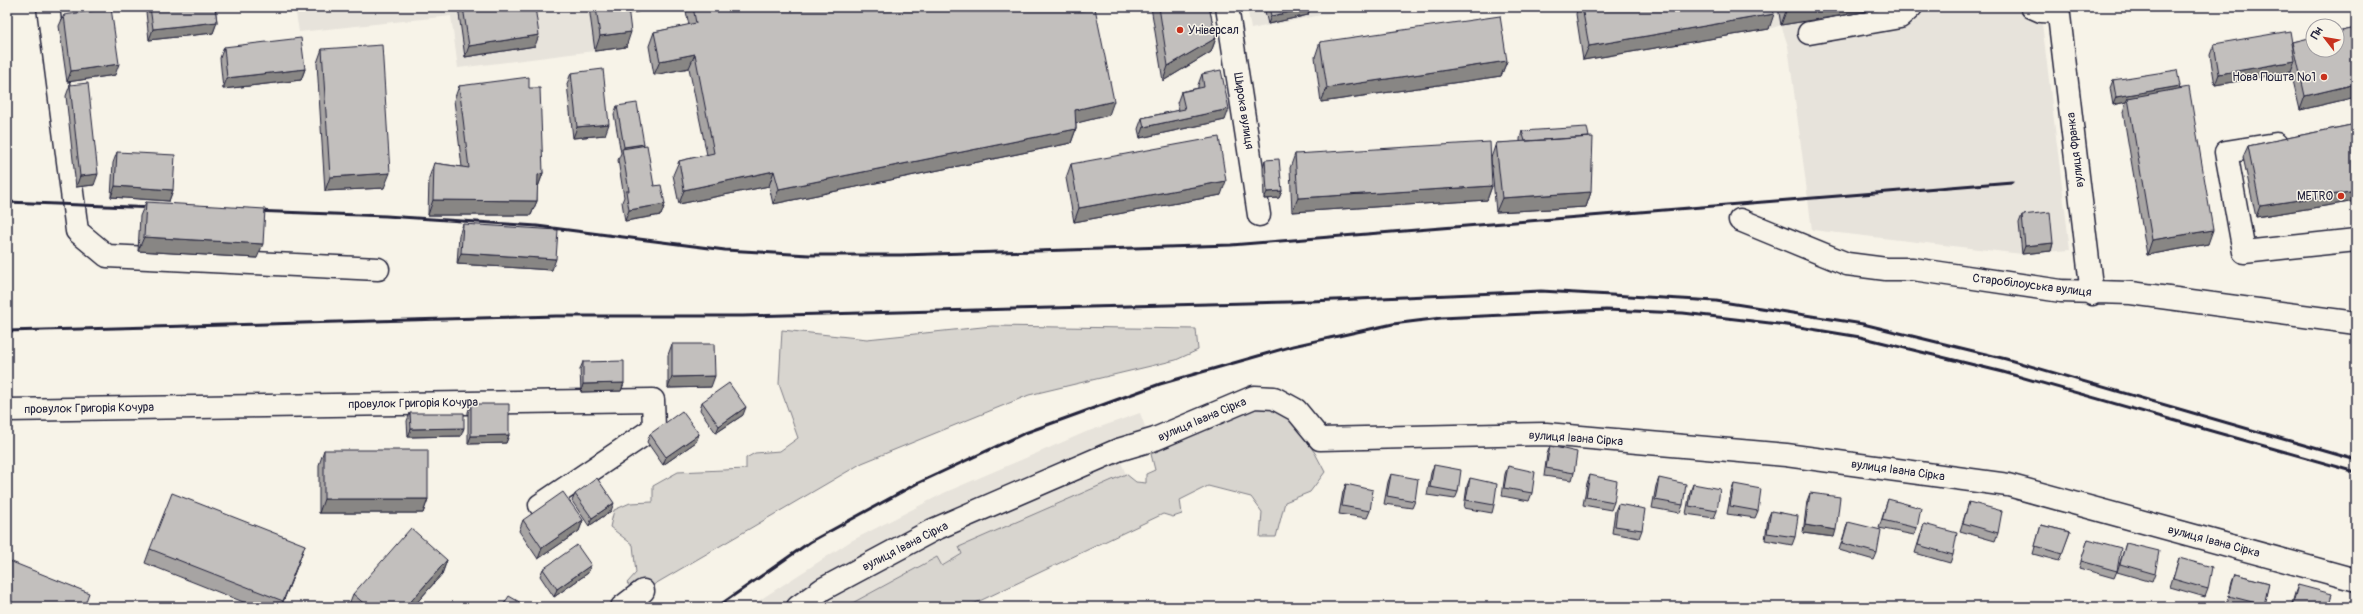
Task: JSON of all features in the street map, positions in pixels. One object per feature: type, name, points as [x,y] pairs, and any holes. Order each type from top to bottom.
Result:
[{"type":"street","points":[[48,7],[77,231],[107,256],[378,269]]},
{"type":"street","name":"Широка вулиця","points":[[1227,7],[1259,215]]},
{"type":"street","points":[[1809,33],[1900,17],[1911,7]]},
{"type":"street","points":[[2032,7],[2041,11],[2058,9]]},
{"type":"street","name":"вулиця Франка","points":[[2058,9],[2092,294]]},
{"type":"street","points":[[2295,141],[2226,152],[2244,252],[2356,240]]},
{"type":"street","name":"Старобілоуська вулиця","points":[[1740,220],[1847,264],[1886,269],[1913,269],[2061,291],[2092,294],[2131,293],[2356,323]]},
{"type":"street","name":"вулиця Івана Сірка","points":[[798,607],[823,589],[933,530],[1118,450],[1154,440],[1254,397],[1274,398],[1296,410],[1320,440],[1546,434],[1786,455],[2008,485],[2356,580]]},
{"type":"street","name":"провулок Григорія Кочура","points":[[7,410],[653,400],[654,428],[540,505]]},
{"type":"street","points":[[622,607],[643,591]]},
{"type":"shaded area","points":[[295,7],[670,7],[629,13],[626,47],[458,68],[451,16],[299,32]]},
{"type":"shaded area","points":[[1247,7],[1361,7],[1251,29]]},
{"type":"shaded area","points":[[1766,7],[2040,7],[2070,250],[2022,254],[1812,230],[1788,46],[1781,25],[1769,29]]},
{"type":"shaded area","points":[[992,326],[1196,329],[1198,350],[1176,360],[1029,395],[862,463],[643,591],[632,589],[627,583],[636,573],[633,545],[610,527],[614,510],[630,503],[653,502],[653,486],[678,472],[746,469],[746,458],[755,453],[780,451],[798,438],[779,384],[782,330],[867,339]]},
{"type":"shaded area","points":[[1265,405],[1288,415],[1315,453],[1325,472],[1310,492],[1285,502],[1276,537],[1260,537],[1262,512],[1251,497],[1208,486],[1180,500],[1182,514],[1173,517],[1163,514],[967,607],[845,607],[937,557],[942,566],[962,554],[959,547],[1126,474],[1136,482],[1146,483],[1146,474],[1155,470],[1151,454],[1170,446],[1177,434]]},
{"type":"shaded area","points":[[1140,413],[1147,432],[861,558],[785,607],[749,607],[851,541],[946,492],[1086,432]]},
{"type":"shaded area","points":[[1119,458],[1126,474],[960,547],[962,554],[941,566],[937,557],[845,607],[808,607],[929,539]]},
{"type":"building","points":[[150,7],[215,7],[217,22],[153,29]]},
{"type":"building","points":[[463,7],[535,7],[539,35],[469,46]]},
{"type":"building","points":[[596,7],[628,7],[631,32],[600,36]]},
{"type":"building","points":[[693,7],[1071,7],[1072,12],[1095,8],[1114,101],[1075,110],[1076,129],[779,189],[774,171],[684,190],[679,161],[714,153],[695,54],[660,61],[654,32],[696,23]]},
{"type":"building","name":"Універсал","points":[[1159,7],[1209,7],[1216,38],[1168,66]]},
{"type":"building","points":[[1269,7],[1310,7],[1310,8],[1271,16]]},
{"type":"building","points":[[1582,7],[1773,7],[1774,14],[1589,46]]},
{"type":"building","points":[[1785,7],[1810,7],[1786,11]]},
{"type":"building","points":[[111,8],[119,64],[71,71],[64,15]]},
{"type":"building","points":[[1500,16],[1507,61],[1327,88],[1320,42]]},
{"type":"building","points":[[2356,28],[2356,84],[2305,96],[2293,42],[2305,39],[2305,58],[2345,58],[2345,30]]},
{"type":"building","points":[[2290,31],[2295,61],[2219,74],[2214,44]]},
{"type":"building","points":[[301,38],[305,69],[227,78],[224,47]]},
{"type":"building","points":[[382,45],[390,173],[330,177],[322,49]]},
{"type":"building","points":[[603,69],[609,124],[577,127],[571,73]]},
{"type":"building","points":[[1221,70],[1229,109],[1144,127],[1142,118],[1185,109],[1181,92],[1204,87],[1202,74]]},
{"type":"building","points":[[2177,70],[2180,86],[2116,97],[2113,80]]},
{"type":"building","points":[[529,77],[529,88],[540,88],[543,173],[538,175],[537,201],[433,200],[434,163],[469,168],[459,86]]},
{"type":"building","points":[[88,83],[98,174],[80,176],[70,85]]},
{"type":"building","points":[[2189,87],[2213,230],[2152,240],[2128,98]]},
{"type":"building","points":[[637,103],[644,144],[624,147],[617,106]]},
{"type":"building","points":[[2356,124],[2356,191],[2260,206],[2248,146]]},
{"type":"building","points":[[1587,127],[1589,137],[1525,141],[1522,131]]},
{"type":"building","points":[[1219,137],[1226,181],[1079,208],[1071,164]]},
{"type":"building","points":[[1593,137],[1591,192],[1502,198],[1496,143]]},
{"type":"building","points":[[1490,142],[1492,186],[1298,198],[1295,154]]},
{"type":"building","points":[[647,145],[654,186],[661,185],[665,204],[629,210],[626,191],[629,191],[622,149]]},
{"type":"building","points":[[117,152],[175,155],[173,190],[115,186]]},
{"type":"building","points":[[1279,159],[1282,191],[1267,192],[1265,160]]},
{"type":"building","points":[[146,202],[265,209],[263,244],[144,237]]},
{"type":"building","points":[[2050,212],[2053,243],[2025,246],[2022,215]]},
{"type":"building","points":[[463,224],[558,230],[556,259],[461,253]]},
{"type":"building","points":[[672,344],[714,344],[715,376],[672,377]]},
{"type":"building","points":[[624,361],[624,383],[583,384],[583,362]]},
{"type":"building","points":[[729,383],[746,407],[719,426],[702,402]]},
{"type":"building","points":[[471,404],[509,404],[509,435],[471,436]]},
{"type":"building","points":[[682,411],[699,434],[666,457],[650,434]]},
{"type":"building","points":[[410,413],[464,413],[464,428],[411,429]]},
{"type":"building","points":[[1550,446],[1577,452],[1574,473],[1546,468]]},
{"type":"building","points":[[324,450],[428,450],[428,499],[324,499]]},
{"type":"building","points":[[1434,465],[1461,470],[1458,492],[1430,487]]},
{"type":"building","points":[[1508,466],[1535,472],[1532,493],[1504,488]]},
{"type":"building","points":[[1391,474],[1418,479],[1415,501],[1387,496]]},
{"type":"building","points":[[1590,475],[1617,481],[1614,502],[1586,497]]},
{"type":"building","points":[[597,478],[614,503],[592,518],[575,494]]},
{"type":"building","points":[[1470,478],[1497,484],[1494,505],[1466,500]]},
{"type":"building","points":[[1659,478],[1686,484],[1683,505],[1655,500]]},
{"type":"building","points":[[1346,484],[1373,490],[1370,511],[1342,506]]},
{"type":"building","points":[[1693,484],[1720,489],[1717,511],[1689,506]]},
{"type":"building","points":[[1734,484],[1761,489],[1758,511],[1730,506]]},
{"type":"building","points":[[563,492],[583,520],[542,548],[523,520]]},
{"type":"building","points":[[172,493],[305,545],[283,601],[150,549]]},
{"type":"building","points":[[1810,493],[1840,497],[1836,530],[1805,525]]},
{"type":"building","points":[[1888,499],[1921,508],[1917,528],[1882,520]]},
{"type":"building","points":[[1969,502],[2002,511],[1998,533],[1963,523]]},
{"type":"building","points":[[1618,504],[1645,509],[1642,530],[1615,526]]},
{"type":"building","points":[[1771,511],[1798,516],[1795,537],[1767,533]]},
{"type":"building","points":[[1848,522],[1881,530],[1877,553],[1842,543]]},
{"type":"building","points":[[1924,524],[1957,533],[1953,555],[1918,545]]},
{"type":"building","points":[[2041,525],[2070,532],[2062,554],[2035,546]]},
{"type":"building","points":[[411,528],[447,560],[406,607],[368,607],[353,594]]},
{"type":"building","points":[[2088,539],[2121,548],[2117,571],[2081,561]]},
{"type":"building","points":[[2126,543],[2159,551],[2155,574],[2120,564]]},
{"type":"building","points":[[577,545],[591,565],[557,589],[543,569]]},
{"type":"building","points":[[2179,558],[2212,567],[2208,589],[2173,579]]},
{"type":"building","points":[[7,560],[89,593],[84,607],[7,607]]},
{"type":"building","points":[[2235,574],[2269,583],[2264,605],[2229,596]]},
{"type":"building","points":[[2298,585],[2332,594],[2328,607],[2292,607]]},
{"type":"building","points":[[509,596],[528,607],[502,607]]},
{"type":"railway","points":[[253,211],[386,216],[537,226],[725,250],[809,255],[901,255],[1231,245],[2012,182]]},
{"type":"railway","points":[[7,202],[155,208]]},
{"type":"railway","points":[[7,331],[556,316],[743,316],[1288,302],[1541,291],[1716,301],[1863,324],[2006,359],[2356,460]]},
{"type":"railway","points":[[717,607],[810,542],[916,484],[1025,433],[1160,384],[1293,346],[1393,324],[1441,318],[1606,310],[1683,313],[1787,325],[1860,337],[2003,372],[2356,472]]},
{"type":"place","name":"Універсал","points":[[1180,30]]},
{"type":"place","name":"Нова Пошта №1","points":[[2324,77]]},
{"type":"place","name":"METRO","points":[[2341,196]]}]
